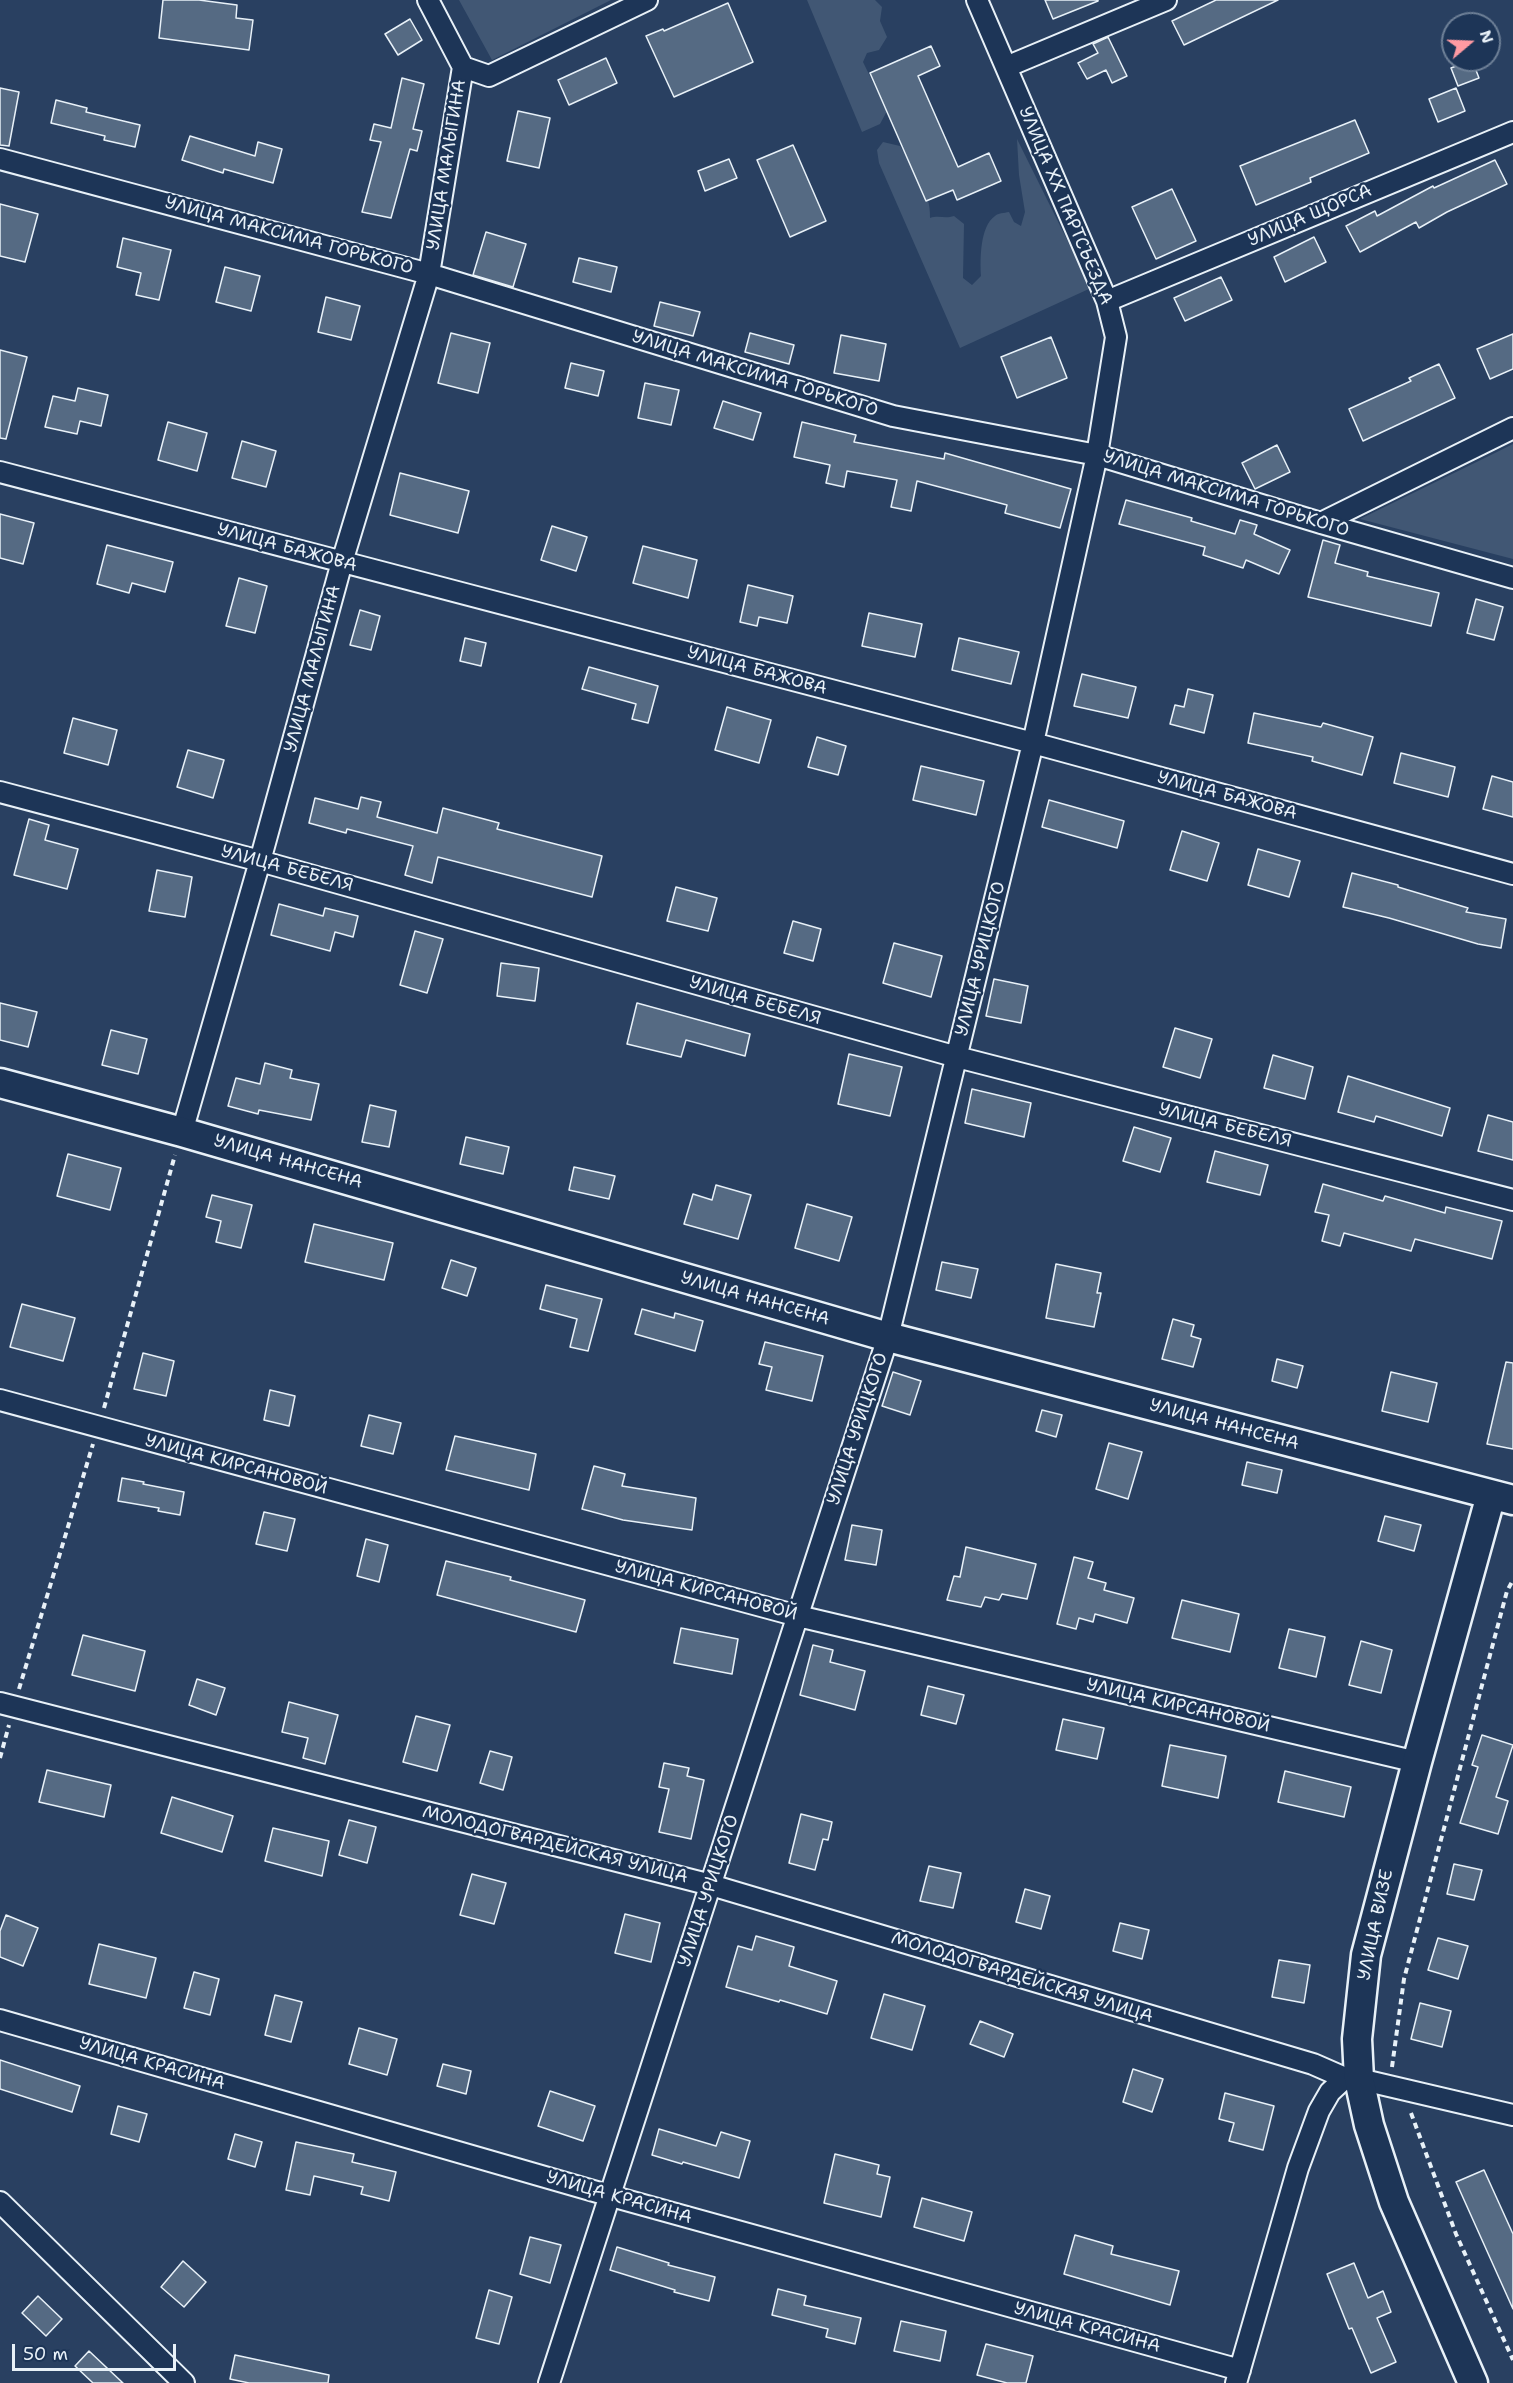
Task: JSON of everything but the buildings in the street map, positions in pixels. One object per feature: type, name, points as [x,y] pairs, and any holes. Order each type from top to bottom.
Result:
[{"type":"main road","name":"УЛИЦА НАНСЕНА","points":[[0,1083],[182,1131],[888,1337],[1502,1497]]},
{"type":"main road","name":"УЛИЦА ВИЗЕ","points":[[1473,2383],[1394,2202],[1352,2079],[1366,1955],[1417,1762],[1502,1497]]},
{"type":"street","name":"УЛИЦА МАЛЫГИНА","points":[[182,1131],[260,861],[342,562],[429,274],[463,67],[428,0]]},
{"type":"street","points":[[463,67],[489,76],[647,0]]},
{"type":"street","name":"УЛИЦА XX ПАРТСЪЕЗДА","points":[[977,0],[1107,301],[1116,337],[1097,455]]},
{"type":"street","points":[[1006,67],[1166,0]]},
{"type":"street","name":"УЛИЦА ЩОРСА","points":[[1107,301],[1513,132]]},
{"type":"street","name":"УЛИЦА МАКСИМА ГОРЬКОГО","points":[[0,159],[429,274],[893,416],[1097,455],[1322,524],[1513,579]]},
{"type":"street","points":[[1322,524],[1513,428]]},
{"type":"street","name":"УЛИЦА УРИЦКОГО","points":[[549,2383],[888,1337],[1033,743],[1097,455]]},
{"type":"street","name":"УЛИЦА БАЖОВА","points":[[0,472],[1033,743],[1513,874]]},
{"type":"street","name":"УЛИЦА БЕБЕЛЯ","points":[[0,792],[260,861],[957,1057],[1513,1200]]},
{"type":"street","name":"УЛИЦА КИРСАНОВОЙ","points":[[0,1401],[798,1616],[1417,1762]]},
{"type":"street","name":"МОЛОДОГВАРДЕЙСКАЯ УЛИЦА","points":[[0,1703],[711,1885],[1313,2064],[1352,2079],[1513,2115]]},
{"type":"street","name":"УЛИЦА КРАСИНА","points":[[0,2020],[1238,2376]]},
{"type":"street","points":[[1238,2376],[1298,2168],[1319,2111],[1330,2092],[1352,2079]]},
{"type":"street","points":[[0,2202],[184,2383]]},
{"type":"path","points":[[1513,1580],[1507,1591],[1404,1979],[1392,2060],[1397,2088],[1456,2234],[1513,2360]]},
{"type":"shaded area","points":[[459,0],[611,0],[492,60]]},
{"type":"shaded area","points":[[807,0],[875,0],[882,7],[880,21],[887,37],[879,50],[867,53],[863,62],[887,111],[880,124],[862,132]]},
{"type":"shaded area","points":[[1017,139],[1091,288],[960,348],[879,163],[877,150],[883,142],[900,146],[925,189],[930,218],[954,216],[964,224],[963,278],[972,285],[981,276],[982,243],[990,221],[998,214],[1009,212],[1014,222],[1021,226],[1025,212],[1019,175]]},
{"type":"shaded area","points":[[1513,444],[1513,559],[1360,519],[1495,453]]}]
